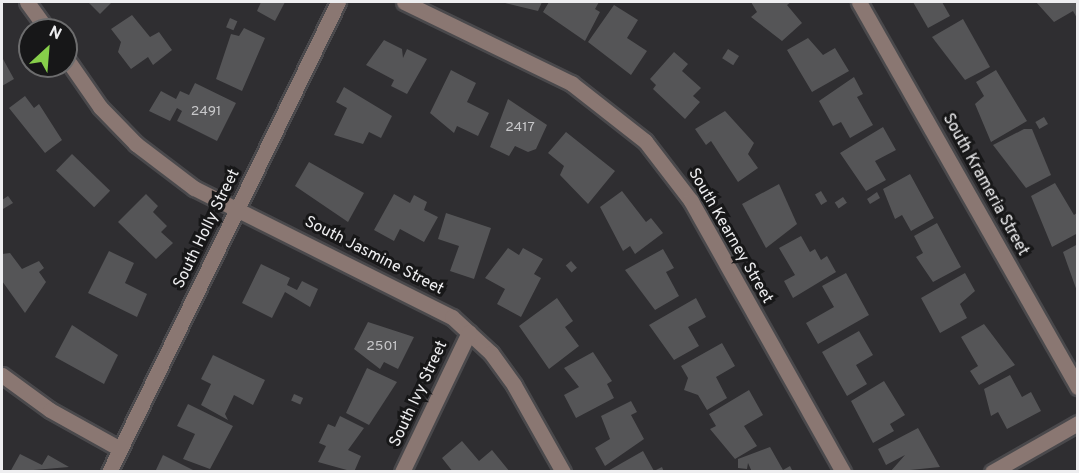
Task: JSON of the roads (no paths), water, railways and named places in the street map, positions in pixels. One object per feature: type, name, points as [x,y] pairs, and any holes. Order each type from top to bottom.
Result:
[{"type":"street","points":[[27,2],[38,18]]},
{"type":"street","name":"South Holly Street","points":[[109,471],[338,2]]},
{"type":"street","name":"South Kearney Street","points":[[404,2],[572,83],[645,141],[691,201],[843,471]]},
{"type":"street","name":"South Krameria Street","points":[[860,2],[1077,387]]},
{"type":"street","name":"South Jasmine Street","points":[[78,75],[100,107],[136,144],[194,189],[426,300],[469,332],[514,385],[563,471]]},
{"type":"street","name":"South Ivy Street","points":[[402,471],[469,332]]},
{"type":"street","points":[[2,375],[50,410],[120,449]]},
{"type":"street","points":[[992,471],[1077,423]]}]
